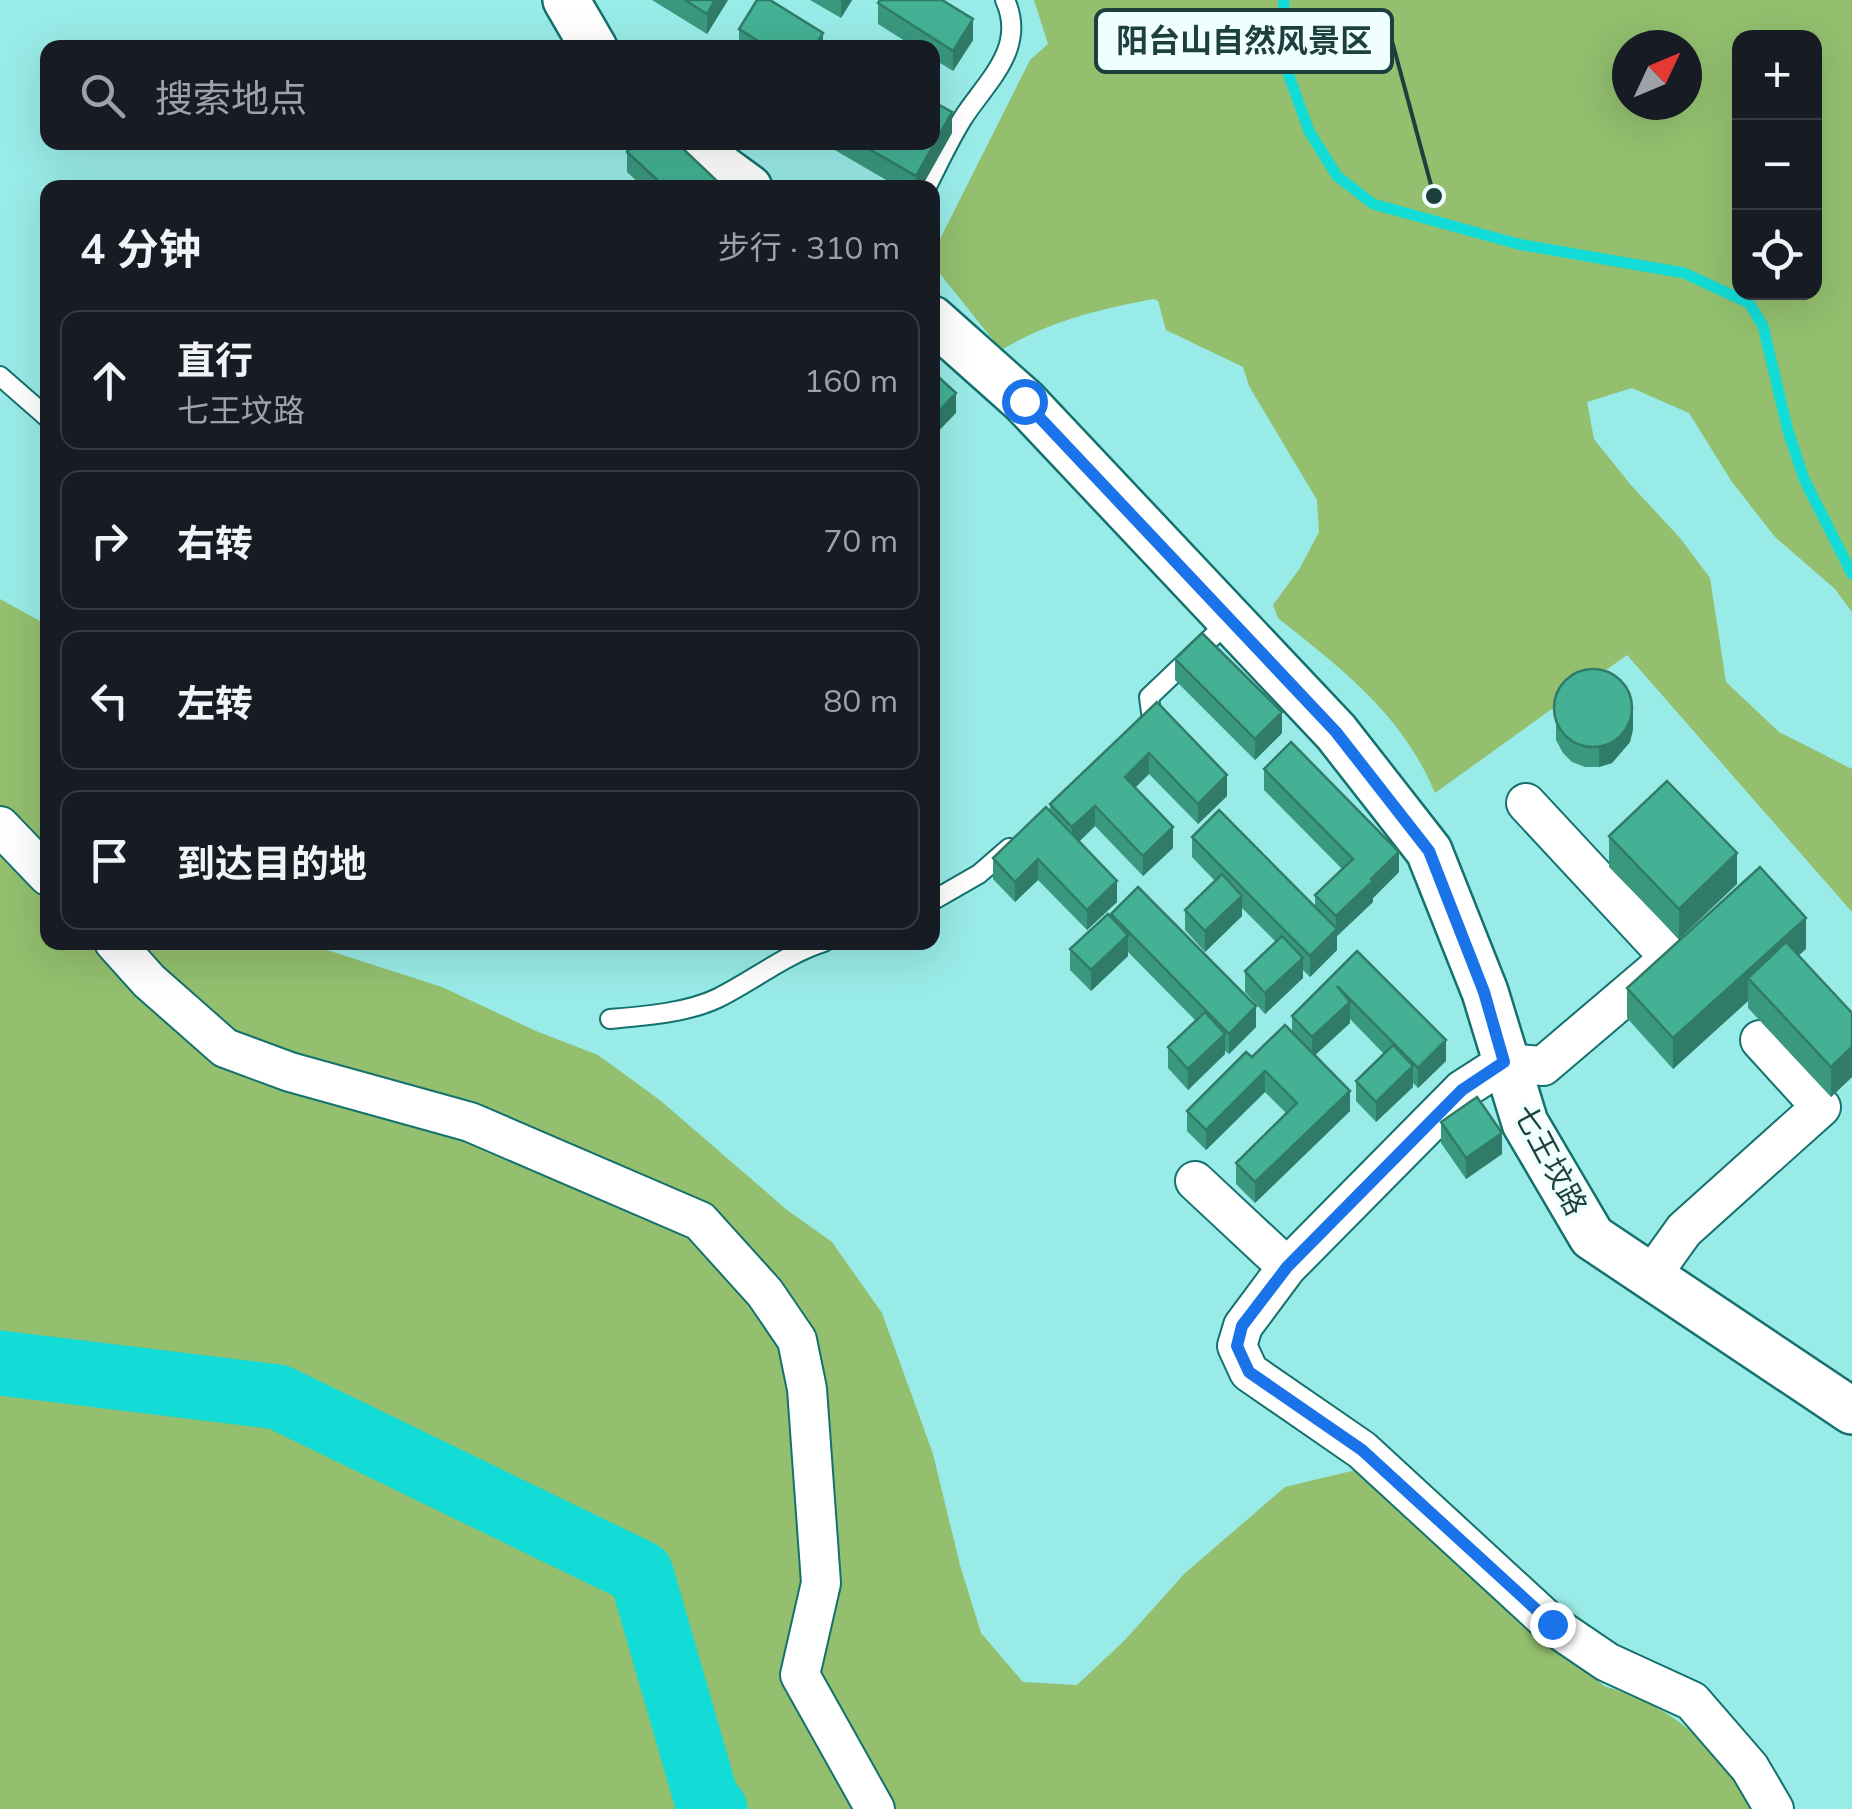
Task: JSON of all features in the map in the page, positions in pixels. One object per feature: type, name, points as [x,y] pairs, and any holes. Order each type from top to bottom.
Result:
[{"type":"street","points":[[566,0],[589,40]]},
{"type":"street","points":[[697,150],[738,180]]},
{"type":"street","name":"七王坟路","points":[[940,326],[1024,401],[1336,732],[1429,851],[1484,992],[1524,1123],[1592,1237],[1852,1411]]},
{"type":"street","points":[[1526,803],[1670,958],[1543,1066],[1504,1062],[1462,1090],[1287,1267],[1242,1326],[1237,1346],[1249,1372],[1362,1450],[1552,1624],[1608,1662],[1692,1702],[1750,1768],[1774,1809]]},
{"type":"street","points":[[0,826],[40,868]]},
{"type":"street","points":[[121,950],[149,981],[226,1048],[290,1072],[470,1122],[700,1221],[765,1294],[797,1340],[807,1389],[822,1584],[800,1675],[875,1809]]},
{"type":"street","points":[[1651,1276],[1684,1230],[1821,1107],[1760,1040]]},
{"type":"street","points":[[1195,1182],[1287,1267]]},
{"type":"lane","points":[[930,180],[962,120],[1007,58],[1011,37],[1004,0]]},
{"type":"lane","points":[[0,376],[40,411]]},
{"type":"lane","points":[[1123,746],[1152,720],[1148,698],[1228,621]]},
{"type":"lane","points":[[940,896],[979,874],[1022,836]]},
{"type":"lane","points":[[610,1019],[644,1016],[714,1000],[802,950]]},
{"type":"green space","points":[[1034,0],[1852,0],[1852,612],[1835,589],[1775,537],[1732,482],[1689,413],[1632,388],[1587,402],[1594,439],[1710,578],[1726,682],[1779,732],[1852,769],[1852,912],[1627,655],[1435,793],[1406,740],[1388,717],[1348,675],[1278,618],[1273,605],[1300,568],[1319,532],[1317,500],[1249,386],[1243,367],[1166,330],[1158,301],[1154,299],[1075,317],[1001,350],[940,274],[940,239],[1030,60],[1048,44]]},
{"type":"green space","points":[[0,599],[40,621],[40,950],[327,950],[442,987],[598,1055],[661,1101],[787,1210],[832,1242],[882,1313],[933,1454],[981,1633],[1023,1682],[1077,1685],[1125,1640],[1184,1574],[1285,1487],[1360,1469],[1604,1686],[1655,1707],[1693,1734],[1761,1809],[0,1809]]},
{"type":"building","points":[[685,0],[715,0],[707,14]]},
{"type":"building","points":[[757,0],[770,0],[823,33],[819,40],[756,40],[739,29]]},
{"type":"building","points":[[942,0],[973,19],[953,51],[878,3]]},
{"type":"building","points":[[940,105],[952,112],[940,133]]},
{"type":"building","points":[[684,150],[716,180],[657,180],[627,152]]},
{"type":"building","points":[[871,150],[931,150],[916,176]]},
{"type":"building","points":[[940,378],[956,393],[940,410]]},
{"type":"building","points":[[1202,633],[1282,712],[1255,739],[1175,659]]},
{"type":"building","points":[[1593,669],[1608,672],[1620,681],[1629,693],[1629,723],[1620,735],[1608,744],[1593,747],[1578,744],[1566,735],[1557,723],[1554,708],[1557,693],[1566,681],[1578,672]]},
{"type":"building","points":[[1157,702],[1227,775],[1198,804],[1149,753],[1125,777],[1173,827],[1143,856],[1095,806],[1072,827],[1050,804]]},
{"type":"building","points":[[1291,742],[1399,852],[1336,916],[1315,895],[1353,859],[1264,769]]},
{"type":"building","points":[[1667,781],[1737,853],[1679,909],[1609,836]]},
{"type":"building","points":[[1046,807],[1117,881],[1087,910],[1038,859],[1015,882],[993,858]]},
{"type":"building","points":[[1219,810],[1337,929],[1310,956],[1192,837]]},
{"type":"building","points":[[1760,867],[1806,918],[1673,1038],[1627,988]]},
{"type":"building","points":[[1222,874],[1242,896],[1205,931],[1185,910]]},
{"type":"building","points":[[1138,887],[1256,1006],[1229,1034],[1111,914]]},
{"type":"building","points":[[1108,914],[1128,935],[1091,970],[1070,949]]},
{"type":"building","points":[[1282,936],[1303,958],[1265,993],[1245,971]]},
{"type":"building","points":[[1786,942],[1852,1013],[1852,1047],[1831,1067],[1748,978]]},
{"type":"building","points":[[1357,951],[1446,1040],[1418,1068],[1337,986],[1350,1002],[1312,1037],[1292,1016]]},
{"type":"building","points":[[1205,1012],[1225,1034],[1188,1069],[1168,1047]]},
{"type":"building","points":[[1285,1025],[1350,1091],[1255,1182],[1236,1163],[1297,1103],[1265,1071],[1206,1130],[1187,1111],[1246,1052],[1252,1057]]},
{"type":"building","points":[[1393,1045],[1413,1066],[1376,1102],[1356,1081]]},
{"type":"building","points":[[1477,1097],[1502,1133],[1466,1158],[1441,1122]]},
{"type":"waterway","points":[[1284,0],[1281,54],[1309,131],[1337,176],[1373,204],[1518,244],[1684,273],[1749,303],[1763,326],[1788,431],[1804,479],[1852,574]]},
{"type":"waterway","points":[[0,1363],[278,1397],[641,1573],[707,1801],[715,1809]]},
{"type":"place","name":"阳台山自然风景区","points":[[1434,196]]},
{"type":"route","points":[[1024,401],[1336,732],[1429,851],[1484,992],[1504,1062],[1462,1090],[1287,1267],[1242,1326],[1237,1346],[1249,1372],[1362,1450],[1552,1624]]}]
